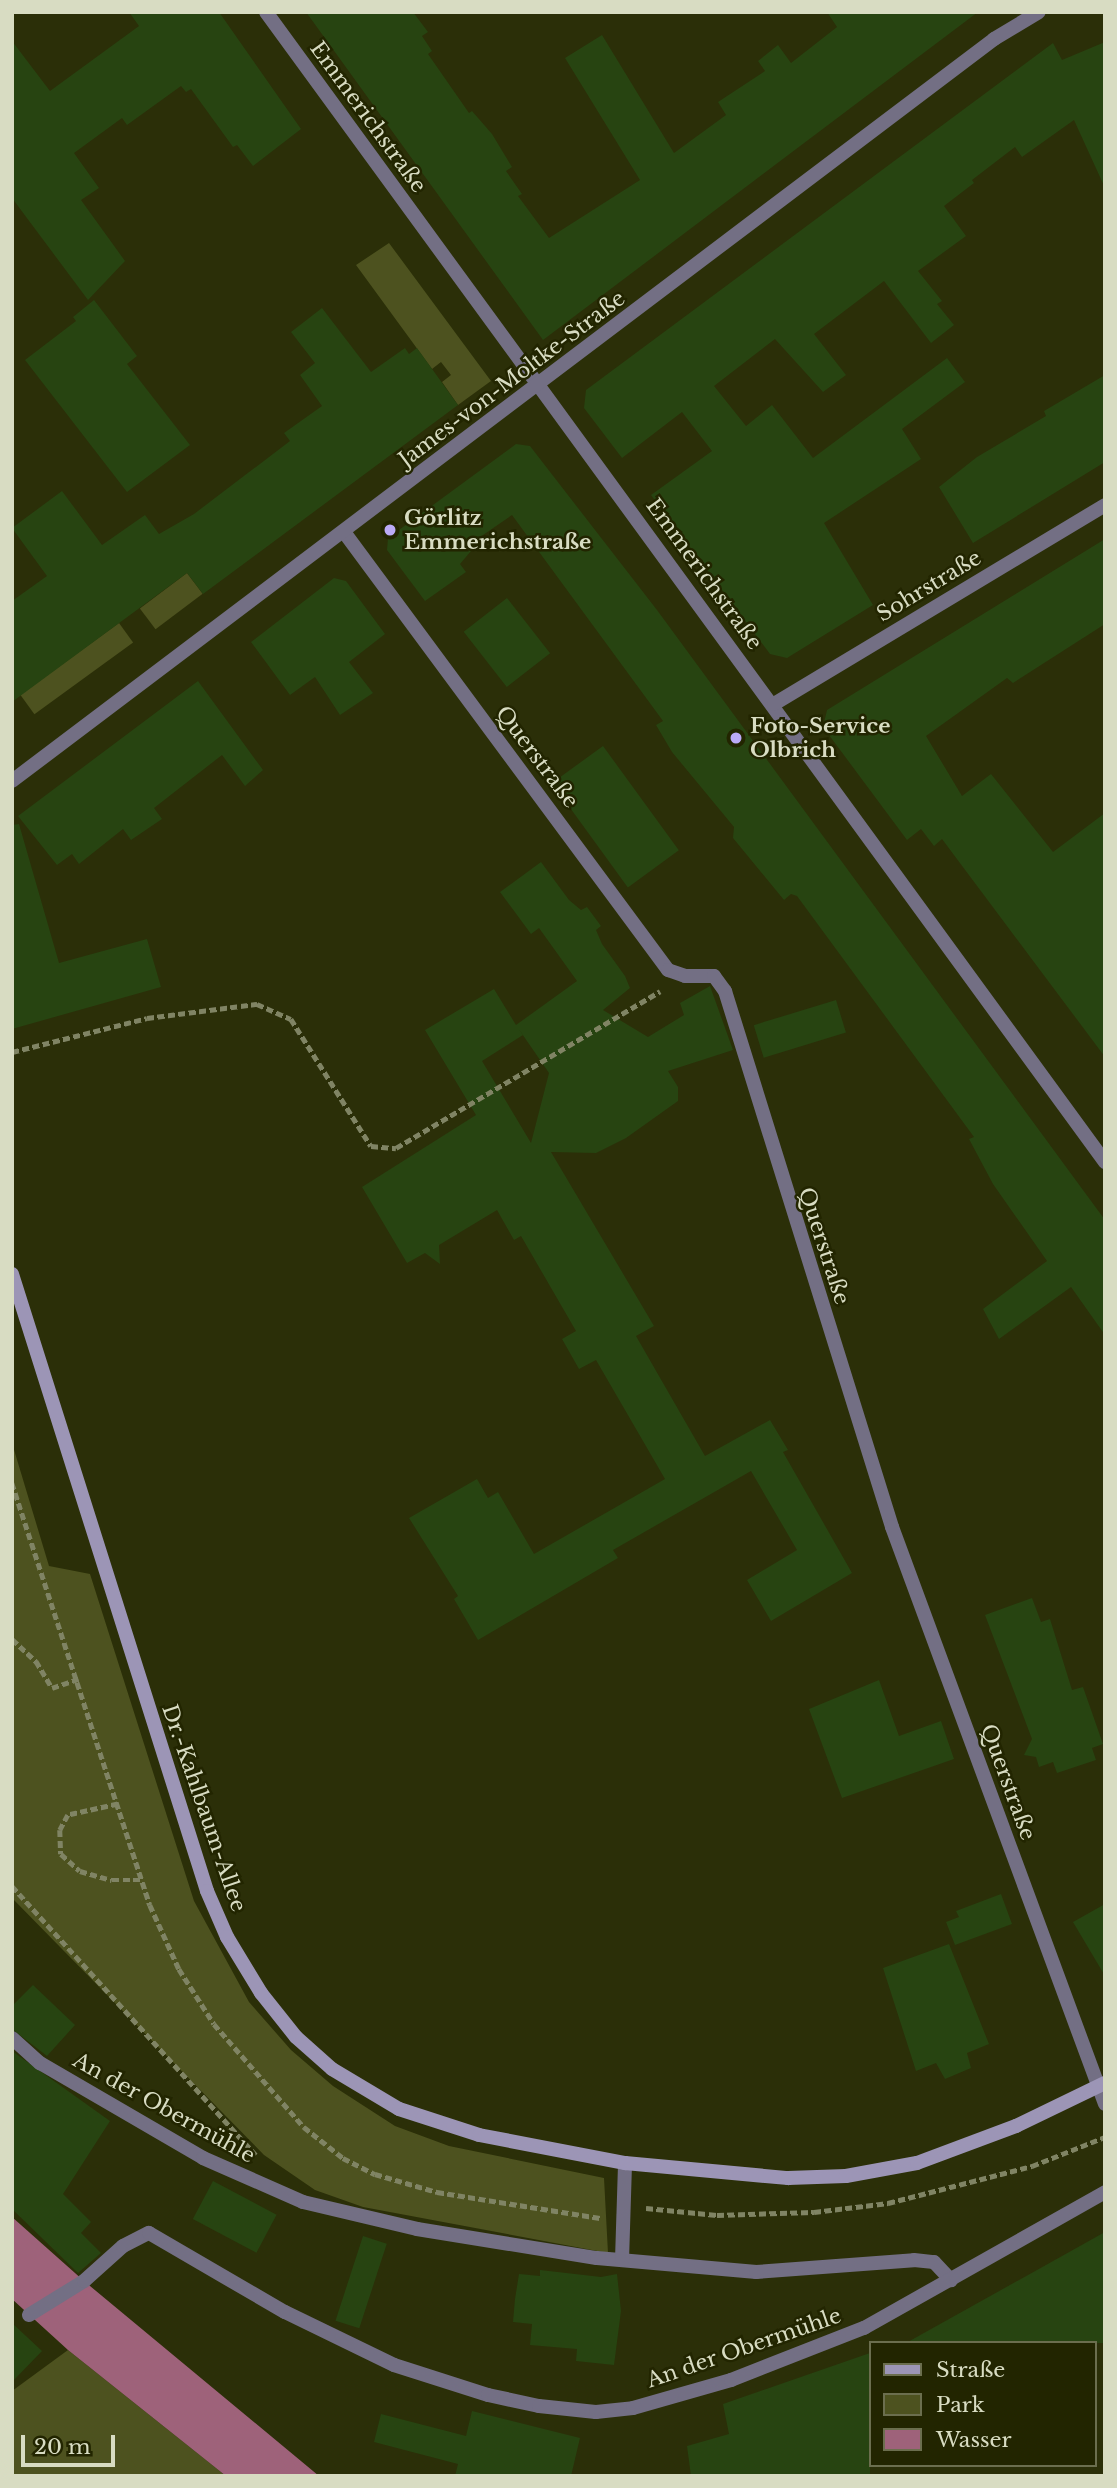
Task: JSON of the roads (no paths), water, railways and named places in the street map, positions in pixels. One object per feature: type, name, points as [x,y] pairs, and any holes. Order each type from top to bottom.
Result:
[{"type":"main road","name":"Dr.-Kahlbaum-Allee","points":[[12,1274],[195,1857],[227,1937],[261,1993],[296,2037],[332,2069],[399,2109],[470,2132],[625,2162],[788,2178],[872,2173],[960,2149],[1101,2085]]},
{"type":"street","name":"Emmerichstraße","points":[[266,12],[774,704],[1105,1163]]},
{"type":"street","name":"James-von-Moltke-Straße","points":[[12,781],[539,386],[995,39],[1039,12]]},
{"type":"street","name":"Sohrstraße","points":[[774,704],[1105,505]]},
{"type":"street","name":"Querstraße","points":[[344,532],[668,970],[685,976],[714,976],[725,991],[892,1528],[1101,2085]]},
{"type":"street","name":"An der Obermühle","points":[[12,2038],[40,2063],[203,2158],[303,2202],[417,2229],[622,2260],[756,2272],[914,2260],[934,2262],[951,2280]]},
{"type":"street","points":[[1101,2085],[1105,2104]]},
{"type":"street","points":[[622,2260],[625,2162]]},
{"type":"street","name":"An der Obermühle","points":[[29,2315],[84,2281],[123,2246],[149,2233],[285,2312],[394,2365],[488,2395],[596,2412],[660,2401],[790,2358],[902,2310],[1105,2192]]},
{"type":"water","points":[[12,2217],[84,2281],[319,2476],[226,2476],[68,2350],[12,2299]]},
{"type":"place","name":"Görlitz Emmerichstraße","points":[[390,530]]},
{"type":"place","name":"Foto-Service Olbrich","points":[[736,738]]}]
